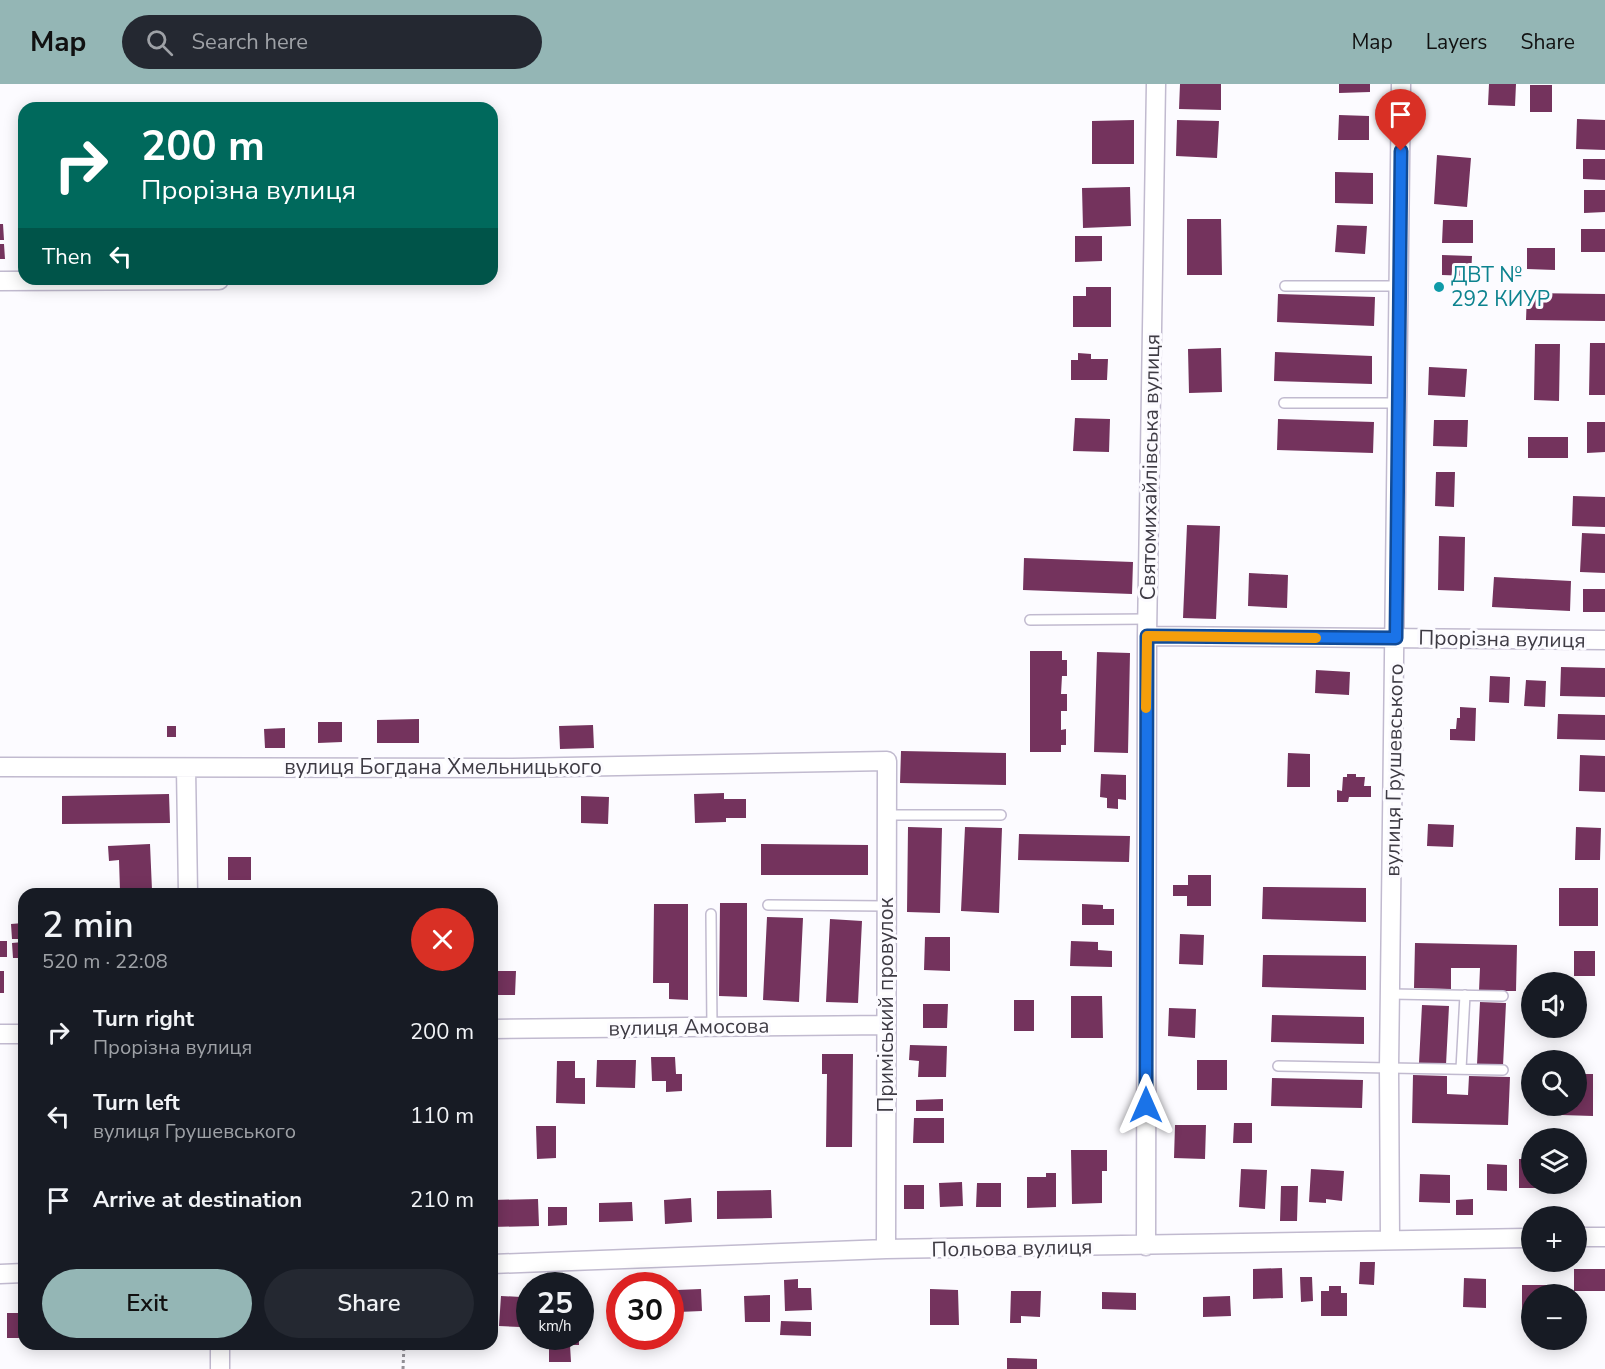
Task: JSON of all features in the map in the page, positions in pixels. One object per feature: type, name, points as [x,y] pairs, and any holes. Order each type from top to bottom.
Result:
[{"type":"street","name":"Святомихайлівська вулиця","points":[[1146,1246],[1147,627],[1156,84]]},
{"type":"street","name":"вулиця Грушевського","points":[[1390,1240],[1389,1068],[1401,84]]},
{"type":"street","points":[[0,281],[18,281]]},
{"type":"street","name":"Прорізна вулиця","points":[[1147,627],[1396,638],[1605,640]]},
{"type":"street","name":"вулиця Богдана Хмельницького","points":[[0,767],[512,768],[887,761]]},
{"type":"street","name":"Приміський провулок","points":[[886,1249],[887,761]]},
{"type":"street","points":[[186,768],[188,888]]},
{"type":"street","name":"вулиця Амосова","points":[[498,1029],[886,1025]]},
{"type":"street","points":[[0,1034],[18,1034]]},
{"type":"street","points":[[1587,1237],[1605,1237]]},
{"type":"street","name":"Польова вулиця","points":[[498,1264],[886,1249],[1521,1238]]},
{"type":"street","points":[[0,1274],[18,1273]]},
{"type":"street","points":[[220,1350],[220,1369]]},
{"type":"lane","points":[[1285,286],[1399,286]]},
{"type":"lane","points":[[1284,403],[1398,403]]},
{"type":"lane","points":[[1030,620],[1147,627]]},
{"type":"lane","points":[[886,815],[1001,815]]},
{"type":"lane","points":[[768,905],[886,906]]},
{"type":"lane","points":[[711,914],[712,1027]]},
{"type":"lane","points":[[1391,994],[1503,996]]},
{"type":"lane","points":[[1461,1069],[1465,995]]},
{"type":"lane","points":[[1278,1066],[1503,1070]]},
{"type":"path","points":[[403,1369],[404,1350]]},
{"type":"building","points":[[1180,84],[1221,84],[1221,110],[1179,109]]},
{"type":"building","points":[[1339,84],[1370,84],[1370,92],[1339,93]]},
{"type":"building","points":[[1489,84],[1516,84],[1515,106],[1488,105]]},
{"type":"building","points":[[1530,85],[1552,85],[1552,112],[1530,112]]},
{"type":"building","points":[[1339,115],[1369,116],[1369,140],[1338,140]]},
{"type":"building","points":[[1577,119],[1605,120],[1605,150],[1576,149]]},
{"type":"building","points":[[1134,120],[1134,164],[1092,164],[1092,121]]},
{"type":"building","points":[[1177,120],[1219,121],[1217,158],[1176,156]]},
{"type":"building","points":[[1437,155],[1471,158],[1467,207],[1434,204]]},
{"type":"building","points":[[1583,159],[1605,159],[1605,180],[1583,179]]},
{"type":"building","points":[[1335,172],[1373,173],[1373,204],[1335,203]]},
{"type":"building","points":[[1130,187],[1131,226],[1083,228],[1082,188]]},
{"type":"building","points":[[1584,190],[1605,190],[1605,212],[1584,213]]},
{"type":"building","points":[[1187,219],[1221,219],[1222,275],[1187,275]]},
{"type":"building","points":[[1443,220],[1473,220],[1473,243],[1442,243]]},
{"type":"building","points":[[0,224],[3,224],[4,240],[0,240]]},
{"type":"building","points":[[1337,225],[1367,226],[1365,254],[1335,252]]},
{"type":"building","points":[[1581,229],[1605,229],[1605,252],[1581,252]]},
{"type":"building","points":[[1075,236],[1102,236],[1102,261],[1075,262]]},
{"type":"building","points":[[0,244],[4,244],[5,259],[0,259]]},
{"type":"building","points":[[1527,248],[1555,248],[1555,270],[1527,269]]},
{"type":"building","points":[[1442,255],[1472,256],[1471,276],[1442,275]]},
{"type":"building","points":[[1086,287],[1111,287],[1111,327],[1073,327],[1073,296],[1086,296]]},
{"type":"building","points":[[1527,293],[1605,294],[1605,321],[1526,320]]},
{"type":"building","points":[[1278,294],[1375,297],[1374,326],[1277,322]]},
{"type":"building","points":[[1590,343],[1605,343],[1605,395],[1589,395]]},
{"type":"building","points":[[1535,344],[1560,344],[1559,401],[1534,400]]},
{"type":"building","points":[[1221,348],[1222,392],[1189,393],[1188,349]]},
{"type":"building","points":[[1275,352],[1372,356],[1372,384],[1274,381]]},
{"type":"building","points":[[1078,353],[1091,354],[1091,359],[1108,359],[1107,380],[1071,380],[1071,360],[1078,360]]},
{"type":"building","points":[[1429,367],[1467,369],[1465,397],[1428,395]]},
{"type":"building","points":[[1075,418],[1110,419],[1109,452],[1073,451]]},
{"type":"building","points":[[1278,419],[1374,422],[1373,453],[1277,450]]},
{"type":"building","points":[[1434,420],[1468,420],[1467,447],[1433,446]]},
{"type":"building","points":[[1587,422],[1605,422],[1605,452],[1587,453]]},
{"type":"building","points":[[1528,437],[1568,437],[1568,458],[1528,458]]},
{"type":"building","points":[[1436,472],[1455,472],[1454,507],[1435,506]]},
{"type":"building","points":[[1573,496],[1605,497],[1605,527],[1572,526]]},
{"type":"building","points":[[1187,525],[1220,526],[1216,619],[1183,618]]},
{"type":"building","points":[[1582,533],[1605,534],[1605,573],[1580,572]]},
{"type":"building","points":[[1439,536],[1465,537],[1464,591],[1438,590]]},
{"type":"building","points":[[1024,558],[1133,562],[1132,594],[1023,590]]},
{"type":"building","points":[[1249,573],[1288,575],[1287,608],[1248,606]]},
{"type":"building","points":[[1494,577],[1571,581],[1570,611],[1492,607]]},
{"type":"building","points":[[1583,589],[1605,589],[1605,612],[1583,612]]},
{"type":"building","points":[[1030,651],[1062,651],[1062,660],[1067,660],[1067,676],[1062,676],[1061,694],[1067,694],[1067,711],[1061,711],[1061,730],[1066,729],[1066,745],[1061,745],[1061,752],[1030,752]]},
{"type":"building","points":[[1097,652],[1130,653],[1128,753],[1094,752]]},
{"type":"building","points":[[1561,667],[1605,668],[1605,697],[1560,696]]},
{"type":"building","points":[[1316,670],[1350,672],[1349,695],[1315,693]]},
{"type":"building","points":[[1490,676],[1510,677],[1509,703],[1489,702]]},
{"type":"building","points":[[1526,680],[1546,681],[1545,707],[1524,706]]},
{"type":"building","points":[[1460,707],[1476,708],[1475,741],[1450,740],[1450,729],[1456,729],[1457,718],[1460,718]]},
{"type":"building","points":[[1558,714],[1605,715],[1605,740],[1557,739]]},
{"type":"building","points":[[419,719],[419,743],[377,743],[377,720]]},
{"type":"building","points":[[318,722],[342,722],[342,742],[318,743]]},
{"type":"building","points":[[593,725],[594,748],[560,749],[559,726]]},
{"type":"building","points":[[167,726],[176,726],[176,737],[167,737]]},
{"type":"building","points":[[285,728],[285,748],[265,748],[264,729]]},
{"type":"building","points":[[901,751],[1006,753],[1006,785],[900,783]]},
{"type":"building","points":[[1288,753],[1310,754],[1310,787],[1287,787]]},
{"type":"building","points":[[1580,755],[1605,756],[1605,792],[1579,791]]},
{"type":"building","points":[[1101,774],[1126,775],[1126,800],[1118,799],[1118,809],[1107,808],[1107,798],[1100,797]]},
{"type":"building","points":[[1347,774],[1365,777],[1364,786],[1371,786],[1371,797],[1349,797],[1348,802],[1337,802],[1337,790],[1342,791],[1343,777],[1347,777]]},
{"type":"building","points":[[724,793],[724,799],[746,799],[746,818],[726,818],[726,822],[695,823],[694,794]]},
{"type":"building","points":[[169,794],[170,823],[62,824],[62,796]]},
{"type":"building","points":[[581,796],[609,797],[608,824],[581,823]]},
{"type":"building","points":[[1428,824],[1454,825],[1453,847],[1427,846]]},
{"type":"building","points":[[908,827],[942,828],[940,913],[907,912]]},
{"type":"building","points":[[965,827],[1002,828],[999,913],[961,911]]},
{"type":"building","points":[[1576,827],[1601,828],[1600,860],[1575,860]]},
{"type":"building","points":[[1019,834],[1130,836],[1129,862],[1018,860]]},
{"type":"building","points":[[150,844],[152,888],[120,888],[119,860],[109,861],[108,846]]},
{"type":"building","points":[[761,844],[868,845],[868,875],[761,875]]},
{"type":"building","points":[[228,857],[251,857],[251,880],[228,880]]},
{"type":"building","points":[[1188,875],[1211,875],[1211,906],[1187,906],[1187,896],[1173,896],[1173,885],[1188,885]]},
{"type":"building","points":[[1263,887],[1366,888],[1366,922],[1262,919]]},
{"type":"building","points":[[1559,888],[1598,888],[1598,926],[1559,926]]},
{"type":"building","points":[[720,903],[747,903],[747,997],[719,996]]},
{"type":"building","points":[[654,904],[688,904],[688,1000],[669,999],[669,983],[653,983]]},
{"type":"building","points":[[1082,904],[1103,905],[1103,909],[1114,909],[1114,925],[1082,925]]},
{"type":"building","points":[[767,917],[803,918],[799,1002],[763,1000]]},
{"type":"building","points":[[830,919],[862,921],[858,1003],[826,1002]]},
{"type":"building","points":[[18,923],[18,939],[12,939],[11,924]]},
{"type":"building","points":[[1180,934],[1204,935],[1203,965],[1179,964]]},
{"type":"building","points":[[925,937],[950,937],[950,971],[924,970]]},
{"type":"building","points":[[0,941],[7,941],[7,957],[0,957]]},
{"type":"building","points":[[1071,941],[1098,942],[1098,950],[1112,951],[1112,967],[1070,966]]},
{"type":"building","points":[[18,942],[18,958],[13,958],[12,943]]},
{"type":"building","points":[[1415,943],[1517,945],[1516,991],[1479,991],[1480,968],[1451,968],[1451,989],[1414,988]]},
{"type":"building","points":[[1574,951],[1595,951],[1595,976],[1587,976],[1587,972],[1574,972]]},
{"type":"building","points":[[1263,955],[1366,956],[1366,990],[1262,987]]},
{"type":"building","points":[[0,971],[4,971],[4,993],[0,993]]},
{"type":"building","points":[[498,971],[516,971],[515,995],[498,995]]},
{"type":"building","points":[[1071,996],[1102,996],[1103,1038],[1071,1038]]},
{"type":"building","points":[[1014,1000],[1034,1000],[1034,1031],[1014,1031]]},
{"type":"building","points":[[1480,1002],[1506,1003],[1503,1066],[1477,1065]]},
{"type":"building","points":[[923,1004],[948,1004],[947,1028],[923,1028]]},
{"type":"building","points":[[1422,1005],[1449,1006],[1446,1065],[1419,1063]]},
{"type":"building","points":[[1169,1008],[1196,1009],[1195,1038],[1168,1036]]},
{"type":"building","points":[[1272,1015],[1364,1017],[1364,1044],[1271,1042]]},
{"type":"building","points":[[910,1045],[947,1046],[946,1077],[918,1077],[919,1061],[909,1060]]},
{"type":"building","points":[[822,1054],[853,1054],[852,1147],[826,1147],[827,1074],[822,1074]]},
{"type":"building","points":[[651,1057],[675,1057],[676,1074],[682,1074],[682,1091],[666,1092],[666,1081],[652,1081]]},
{"type":"building","points":[[597,1060],[636,1060],[635,1088],[596,1087]]},
{"type":"building","points":[[1197,1060],[1227,1060],[1227,1090],[1197,1090]]},
{"type":"building","points":[[557,1061],[575,1061],[575,1078],[585,1078],[585,1104],[556,1103]]},
{"type":"building","points":[[1587,1074],[1593,1074],[1593,1116],[1587,1116]]},
{"type":"building","points":[[1413,1075],[1447,1076],[1447,1094],[1468,1095],[1469,1076],[1510,1077],[1508,1125],[1412,1123]]},
{"type":"building","points":[[1272,1078],[1363,1080],[1362,1108],[1271,1106]]},
{"type":"building","points":[[943,1099],[943,1111],[916,1111],[916,1100]]},
{"type":"building","points":[[914,1118],[944,1118],[944,1143],[913,1143]]},
{"type":"building","points":[[1234,1123],[1252,1123],[1252,1143],[1233,1143]]},
{"type":"building","points":[[1175,1125],[1206,1125],[1205,1159],[1174,1158]]},
{"type":"building","points":[[536,1126],[556,1126],[556,1158],[537,1159]]},
{"type":"building","points":[[1071,1150],[1107,1150],[1107,1171],[1102,1171],[1102,1203],[1072,1204]]},
{"type":"building","points":[[1519,1159],[1521,1159],[1521,1188],[1519,1188]]},
{"type":"building","points":[[1487,1164],[1507,1165],[1507,1191],[1487,1190]]},
{"type":"building","points":[[1241,1169],[1267,1170],[1265,1209],[1239,1207]]},
{"type":"building","points":[[1311,1169],[1344,1171],[1342,1201],[1326,1199],[1326,1203],[1309,1202]]},
{"type":"building","points":[[1046,1173],[1056,1173],[1056,1207],[1027,1208],[1027,1177],[1046,1177]]},
{"type":"building","points":[[1420,1174],[1450,1175],[1450,1203],[1419,1202]]},
{"type":"building","points":[[962,1182],[963,1206],[940,1207],[939,1183]]},
{"type":"building","points":[[977,1183],[1001,1183],[1001,1207],[976,1207]]},
{"type":"building","points":[[904,1185],[924,1185],[924,1209],[904,1209]]},
{"type":"building","points":[[1281,1186],[1298,1186],[1297,1221],[1280,1221]]},
{"type":"building","points":[[771,1190],[772,1218],[717,1219],[717,1191]]},
{"type":"building","points":[[691,1198],[692,1222],[665,1224],[664,1200]]},
{"type":"building","points":[[538,1199],[539,1226],[498,1227],[498,1200]]},
{"type":"building","points":[[1473,1199],[1473,1215],[1456,1215],[1456,1200]]},
{"type":"building","points":[[632,1202],[633,1221],[599,1222],[599,1203]]},
{"type":"building","points":[[548,1207],[567,1207],[567,1225],[548,1226]]},
{"type":"building","points":[[1360,1262],[1375,1262],[1374,1285],[1359,1284]]},
{"type":"building","points":[[1282,1268],[1283,1298],[1253,1299],[1253,1269]]},
{"type":"building","points":[[1605,1269],[1605,1291],[1587,1291],[1587,1284],[1574,1284],[1574,1272]]},
{"type":"building","points":[[1300,1277],[1312,1277],[1313,1301],[1301,1302]]},
{"type":"building","points":[[1464,1278],[1486,1279],[1486,1308],[1463,1307]]},
{"type":"building","points":[[798,1279],[798,1288],[811,1288],[812,1310],[785,1311],[784,1280]]},
{"type":"building","points":[[1329,1286],[1341,1286],[1341,1293],[1347,1293],[1347,1316],[1321,1316],[1321,1291],[1329,1291]]},
{"type":"building","points":[[701,1289],[702,1311],[684,1312],[684,1290]]},
{"type":"building","points":[[930,1289],[958,1290],[959,1325],[930,1325]]},
{"type":"building","points":[[1011,1291],[1041,1291],[1040,1317],[1021,1316],[1021,1323],[1010,1323]]},
{"type":"building","points":[[1102,1292],[1136,1293],[1136,1310],[1102,1309]]},
{"type":"building","points":[[770,1295],[770,1322],[745,1322],[744,1296]]},
{"type":"building","points":[[501,1296],[516,1297],[516,1327],[499,1326]]},
{"type":"building","points":[[1230,1296],[1231,1316],[1203,1317],[1203,1297]]},
{"type":"building","points":[[7,1313],[18,1313],[18,1338],[7,1338]]},
{"type":"building","points":[[781,1321],[811,1322],[811,1336],[780,1335]]},
{"type":"building","points":[[549,1350],[570,1350],[571,1362],[549,1362]]},
{"type":"building","points":[[1007,1358],[1037,1359],[1037,1369],[1007,1369]]},
{"type":"slow traffic","points":[[1146,708],[1147,636],[1316,638]]},
{"type":"place","name":"ДВТ № 292 КИУР","points":[[1439,287]]},
{"type":"route","points":[[1146,1105],[1147,636],[1396,638],[1401,151]]}]
